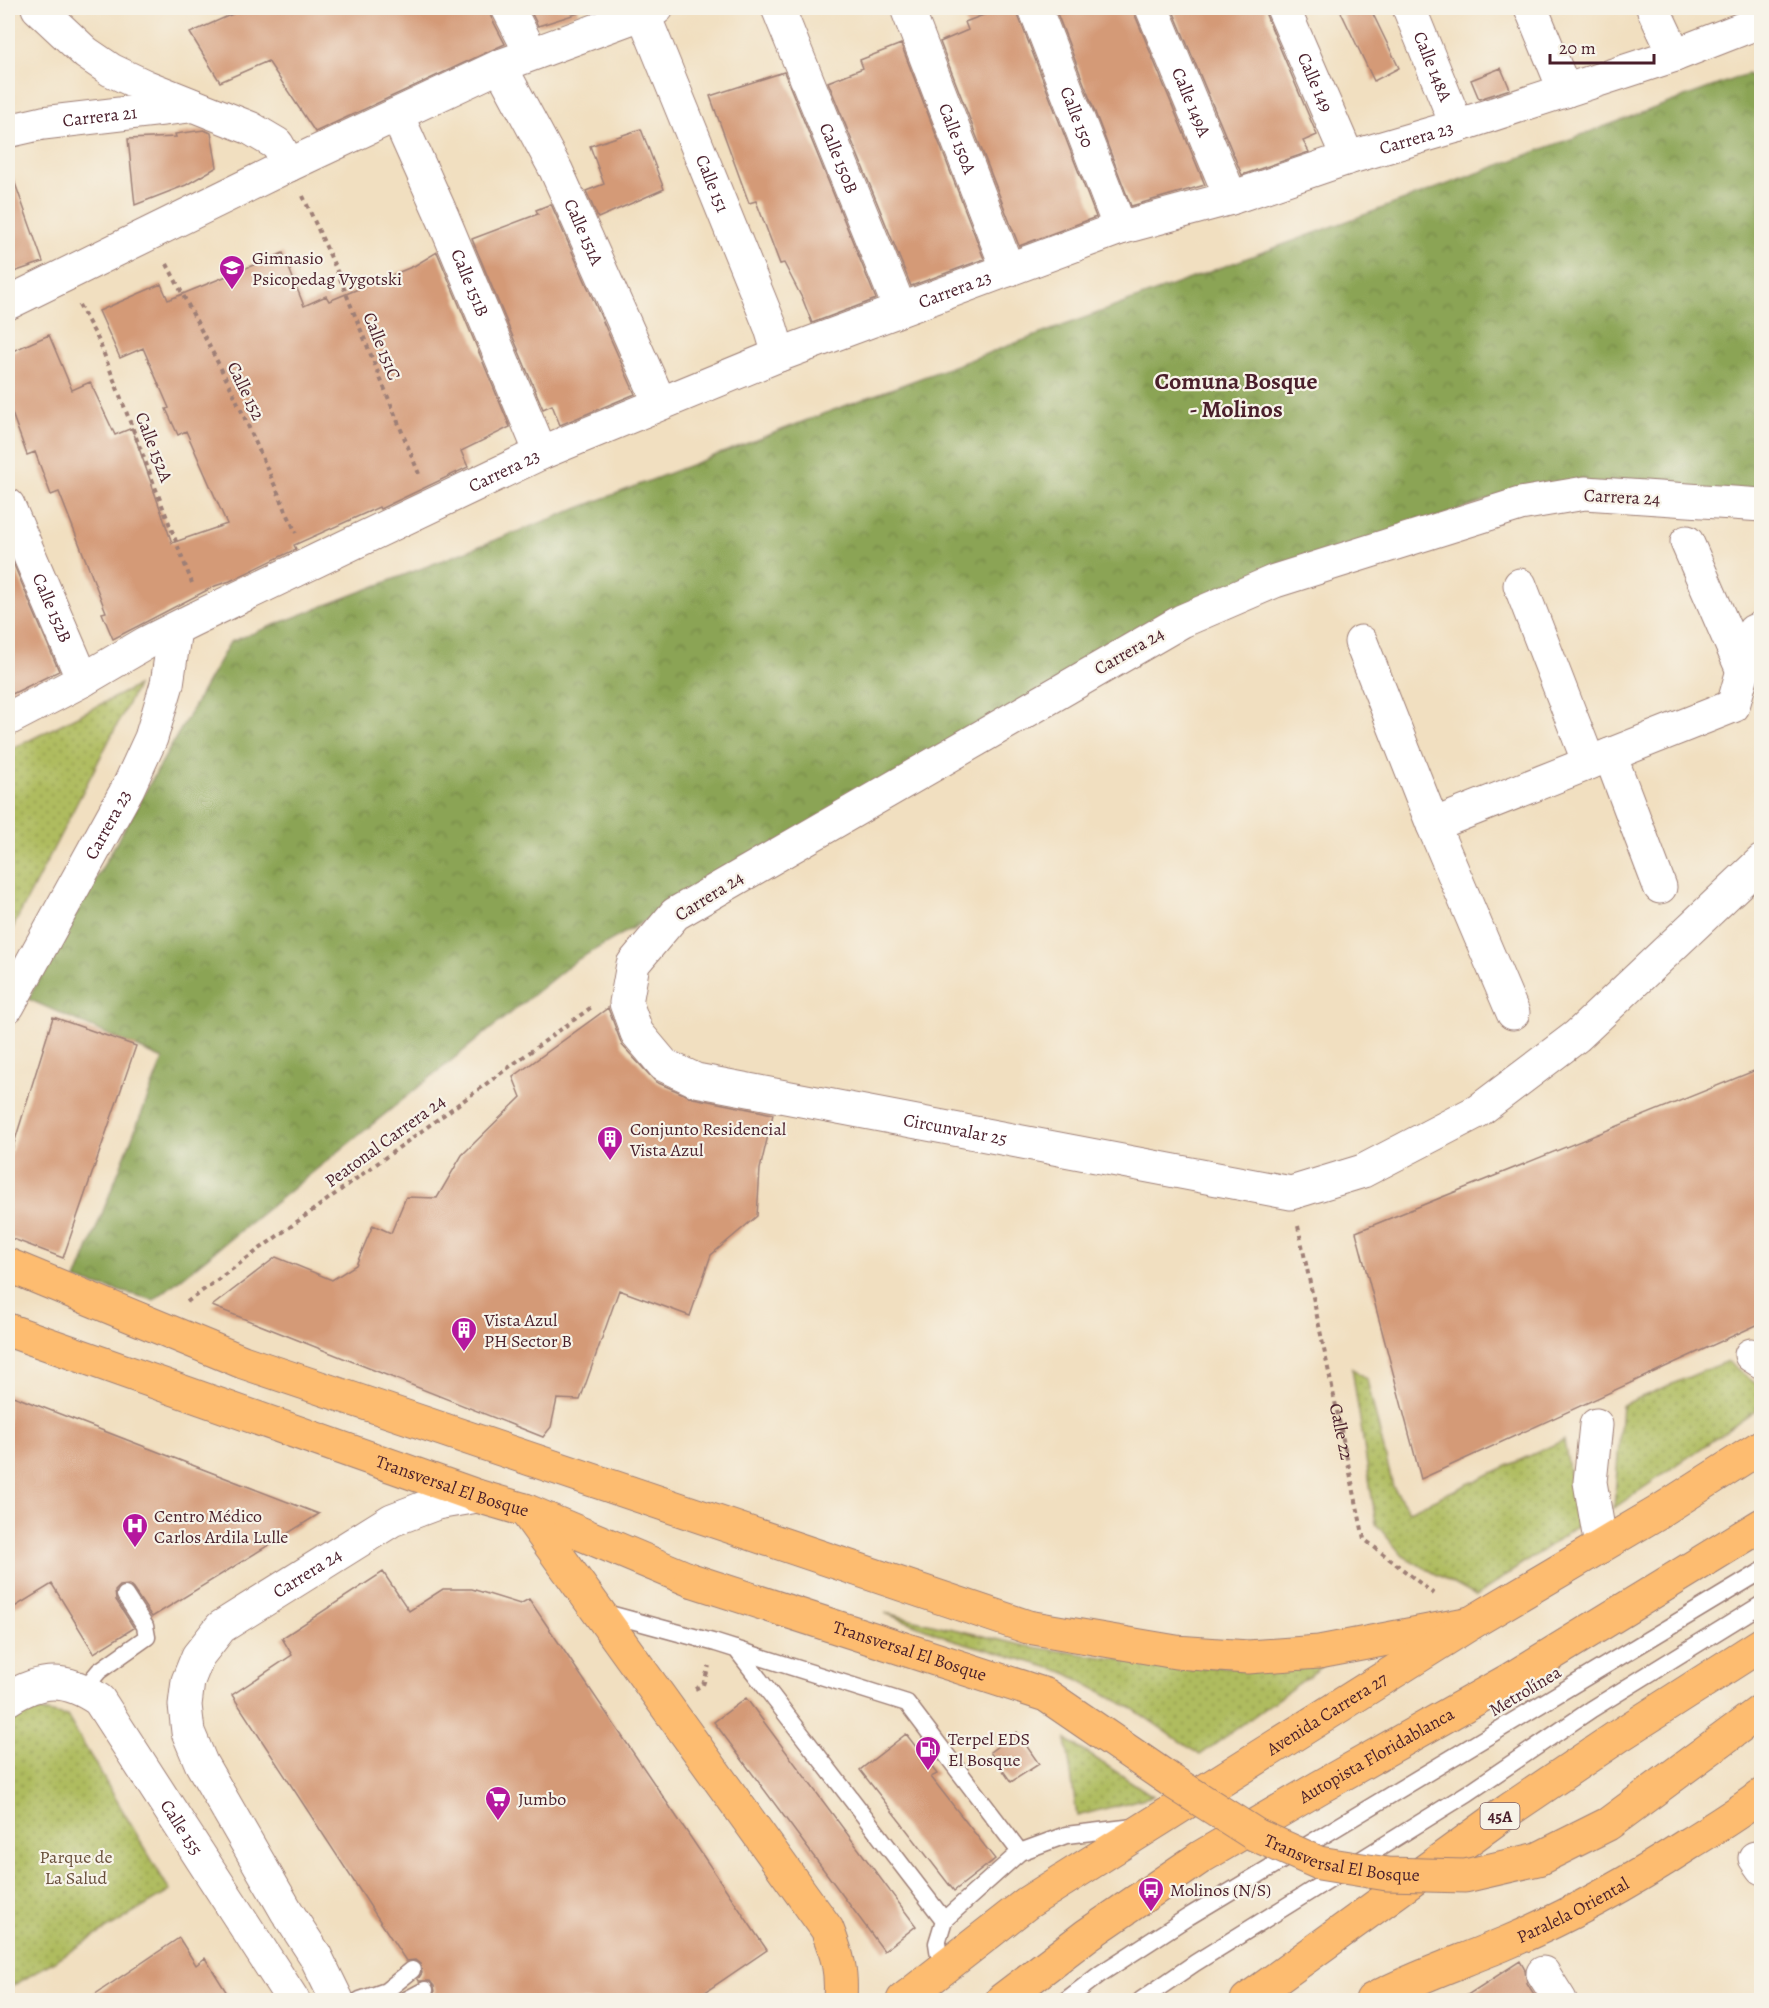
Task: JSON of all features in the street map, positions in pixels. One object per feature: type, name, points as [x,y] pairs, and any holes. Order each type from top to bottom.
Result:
[{"type":"main road","points":[[8,1265],[243,1362],[1028,1627],[1176,1652],[1248,1657],[1320,1652],[1471,1623]]},
{"type":"main road","name":"Transversal El Bosque","points":[[8,1330],[477,1496],[525,1510],[691,1580],[1046,1695],[1173,1782],[1256,1835],[1319,1863],[1388,1874],[1465,1876],[1538,1859],[1608,1824],[1761,1710]]},
{"type":"main road","name":"Avenida Carrera 27","points":[[903,2001],[941,1968],[1026,1903],[1471,1623],[1601,1546],[1761,1446]]},
{"type":"main road","points":[[525,1510],[827,1929],[842,1973],[840,2001]]},
{"type":"main road","name":"Autopista Floridablanca","points":[[1002,2001],[1087,1935],[1201,1857],[1510,1679],[1761,1525]]},
{"type":"main road","name":"45A","points":[[1247,2001],[1509,1810],[1761,1644]]},
{"type":"main road","name":"Paralela Oriental","points":[[1372,2001],[1398,1987],[1508,1943],[1584,1905],[1652,1868],[1756,1802]]},
{"type":"street","points":[[38,8],[86,53],[111,70],[144,86],[250,128],[277,144],[289,165]]},
{"type":"street","points":[[508,8],[531,53]]},
{"type":"street","name":"Calle 150B","points":[[777,8],[900,309]]},
{"type":"street","name":"Calle 150A","points":[[907,8],[1008,270]]},
{"type":"street","name":"Calle 150","points":[[1035,8],[1120,228]]},
{"type":"street","name":"Calle 149A","points":[[1152,8],[1232,198]]},
{"type":"street","name":"Calle 149","points":[[1283,8],[1348,158]]},
{"type":"street","name":"Calle 148A","points":[[1409,8],[1458,126]]},
{"type":"street","points":[[1531,8],[1565,91]]},
{"type":"street","points":[[1653,8],[1676,55]]},
{"type":"street","points":[[8,303],[289,165],[501,66],[650,10]]},
{"type":"street","name":"Calle 151","points":[[650,10],[771,328],[779,355]]},
{"type":"street","name":"Carrera 23","points":[[8,719],[83,680],[146,643],[540,453],[779,355],[1120,228],[1232,198],[1348,158],[1458,126],[1676,55],[1761,21]]},
{"type":"street","name":"Calle 151A","points":[[501,66],[556,170],[660,403]]},
{"type":"street","name":"Carrera 21","points":[[8,130],[43,123],[193,105]]},
{"type":"street","name":"Calle 151B","points":[[397,115],[443,218],[540,453]]},
{"type":"street","name":"Carrera 24","points":[[637,1033],[626,1004],[633,964],[675,914],[1182,621],[1275,581],[1520,504],[1585,493],[1761,505]]},
{"type":"street","name":"Calle 152B","points":[[8,505],[83,680]]},
{"type":"street","points":[[1687,542],[1743,671]]},
{"type":"street","points":[[1520,585],[1660,887]]},
{"type":"street","points":[[1433,825],[1733,706],[1754,631],[1761,628]]},
{"type":"street","name":"Carrera 23","points":[[8,1006],[128,789],[151,738],[167,684],[175,629]]},
{"type":"street","points":[[1360,642],[1433,825],[1513,1013]]},
{"type":"street","points":[[1292,1193],[1364,1171],[1478,1111],[1577,1036],[1761,861]]},
{"type":"street","name":"Circunvalar 25","points":[[637,1033],[664,1065],[696,1080],[1292,1193]]},
{"type":"street","points":[[1596,1425],[1590,1482],[1601,1546]]},
{"type":"street","name":"Carrera 24","points":[[346,2000],[286,1912],[201,1763],[188,1732],[185,1705],[188,1681],[198,1656],[221,1627],[392,1520],[437,1503],[477,1496]]},
{"type":"street","points":[[8,1699],[30,1687],[49,1682],[69,1684],[84,1689]]},
{"type":"street","name":"Calle 155","points":[[84,1689],[99,1700],[113,1719],[293,2001]]},
{"type":"street","points":[[1543,1973],[1560,2001]]},
{"type":"lane","name":"Metrolínea","points":[[1066,2001],[1100,1974],[1198,1911],[1761,1571]]},
{"type":"lane","points":[[84,1689],[99,1671],[147,1637],[146,1626],[125,1595]]},
{"type":"lane","points":[[1142,2001],[1195,1963],[1468,1793],[1592,1708],[1761,1604]]},
{"type":"lane","points":[[598,1611],[716,1643],[907,1703],[1020,1852]]},
{"type":"lane","points":[[736,1649],[944,1920]]},
{"type":"lane","points":[[941,1968],[937,1943],[944,1920],[1020,1852],[1066,1835],[1152,1824]]},
{"type":"lane","points":[[346,2000],[386,1991],[412,1970]]},
{"type":"lane","points":[[406,2001],[425,1990]]},
{"type":"path","name":"Calle 151C","points":[[289,165],[336,271],[433,505]]},
{"type":"path","name":"Calle 152","points":[[151,234],[233,392],[311,563]]},
{"type":"path","name":"Calle 152A","points":[[62,275],[99,342],[193,585]]},
{"type":"path","name":"Peatonal Carrera 24","points":[[155,1325],[630,980]]},
{"type":"path","name":"Calle 22","points":[[1292,1193],[1364,1539],[1471,1623]]},
{"type":"path","points":[[665,1705],[703,1684],[716,1643]]},
{"type":"green space","points":[[1747,74],[1761,83],[1761,497],[1533,484],[1204,599],[575,961],[154,1300],[76,1280],[163,1059],[28,999],[230,642],[831,411]]},
{"type":"green space","points":[[137,686],[8,937],[8,751]]},
{"type":"green space","points":[[1727,1361],[1761,1388],[1761,1407],[1614,1508],[1622,1405]]},
{"type":"green space","points":[[1352,1368],[1367,1380],[1393,1487],[1409,1511],[1564,1440],[1578,1526],[1476,1596],[1403,1556],[1376,1524]]},
{"type":"green space","points":[[885,1613],[1026,1646],[1171,1667],[1323,1666],[1200,1755],[1133,1709],[1064,1672],[951,1639]]},
{"type":"green space","name":"Parque de La Salud","points":[[31,1709],[67,1716],[170,1891],[8,1989],[8,1725]]},
{"type":"green space","points":[[1066,1739],[1153,1796],[1077,1816]]},
{"type":"building","points":[[246,8],[489,8],[491,17],[505,44],[315,132],[268,61],[220,82],[190,33]]},
{"type":"building","points":[[529,8],[578,8],[579,13],[538,26]]},
{"type":"building","points":[[1002,8],[1017,8],[1096,217],[1019,246],[940,42],[968,30],[965,22]]},
{"type":"building","points":[[1055,8],[1134,8],[1205,185],[1131,206]]},
{"type":"building","points":[[1172,8],[1265,8],[1317,135],[1303,141],[1309,152],[1242,175]]},
{"type":"building","points":[[1339,8],[1370,8],[1399,68],[1374,81]]},
{"type":"building","points":[[901,44],[984,259],[911,286],[828,82],[863,68],[860,60]]},
{"type":"building","points":[[1501,68],[1510,89],[1479,99],[1471,80]]},
{"type":"building","points":[[784,72],[876,299],[812,323],[784,263],[780,264],[756,201],[749,203],[710,96]]},
{"type":"building","points":[[641,129],[664,189],[598,218],[586,191],[604,184],[590,146]]},
{"type":"building","points":[[204,130],[211,133],[217,167],[186,185],[135,205],[128,139],[176,137],[175,134]]},
{"type":"building","points":[[8,172],[11,172],[43,262],[8,274]]},
{"type":"building","points":[[551,204],[635,394],[560,425],[552,405],[543,409],[472,239],[538,214],[536,210]]},
{"type":"building","points":[[437,252],[510,427],[461,451],[468,467],[380,509],[379,507],[294,545],[296,549],[215,586],[113,639],[102,613],[106,612],[59,492],[51,495],[35,452],[27,455],[8,402],[8,353],[49,335],[72,390],[90,382],[115,435],[132,428],[172,543],[227,524],[186,431],[178,435],[143,348],[120,358],[99,311],[161,284],[168,300],[283,253],[304,306],[326,296],[329,301],[414,266]]},
{"type":"building","points":[[8,551],[59,671],[8,696]]},
{"type":"building","points":[[608,1008],[622,1045],[656,1082],[693,1098],[773,1114],[760,1169],[757,1216],[711,1255],[690,1316],[619,1290],[580,1400],[557,1399],[551,1427],[543,1437],[212,1306],[276,1257],[332,1280],[356,1265],[373,1225],[391,1233],[406,1197],[437,1198],[462,1155],[521,1097],[513,1077]]},
{"type":"building","points":[[53,1017],[136,1046],[63,1258],[8,1237],[8,1163]]},
{"type":"building","points":[[1761,1068],[1761,1323],[1421,1479],[1356,1232]]},
{"type":"building","name":"Centro Médico Carlos Ardila Lulle","points":[[8,1394],[319,1514],[152,1617],[129,1585],[120,1586],[115,1591],[116,1600],[134,1628],[94,1653],[52,1584],[8,1611]]},
{"type":"building","name":"Jumbo","points":[[383,1572],[409,1611],[443,1589],[472,1589],[520,1604],[529,1599],[767,1950],[692,2001],[432,2001],[430,1999],[435,1991],[434,1986],[430,1981],[419,1981],[418,1979],[422,1973],[420,1964],[415,1960],[406,1961],[232,1695],[292,1655],[282,1638]]},
{"type":"building","points":[[746,1698],[916,1926],[884,1951],[714,1722]]},
{"type":"building","points":[[1017,1732],[1039,1764],[1011,1782],[990,1752]]},
{"type":"building","points":[[906,1734],[937,1774],[931,1777],[995,1859],[954,1891],[860,1770]]},
{"type":"building","points":[[179,1938],[196,1965],[205,1958],[232,2001],[85,2001]]},
{"type":"building","points":[[1520,1961],[1525,1970],[1527,1983],[1538,2001],[1458,2001]]},
{"type":"place","name":"Gimnasio Psicopedag Vygotski","points":[[232,291]]},
{"type":"place","name":"Conjunto Residencial Vista Azul","points":[[610,1162]]},
{"type":"place","name":"Vista Azul PH Sector B","points":[[464,1353]]},
{"type":"place","name":"Centro Médico Carlos Ardila Lulle","points":[[135,1549]]},
{"type":"place","name":"Terpel EDS El Bosque","points":[[928,1772]]},
{"type":"place","name":"Jumbo","points":[[498,1822]]},
{"type":"place","name":"Molinos (N/S)","points":[[1151,1913]]},
{"type":"district","name":"Comuna Bosque - Molinos","points":[[1236,395]]}]
